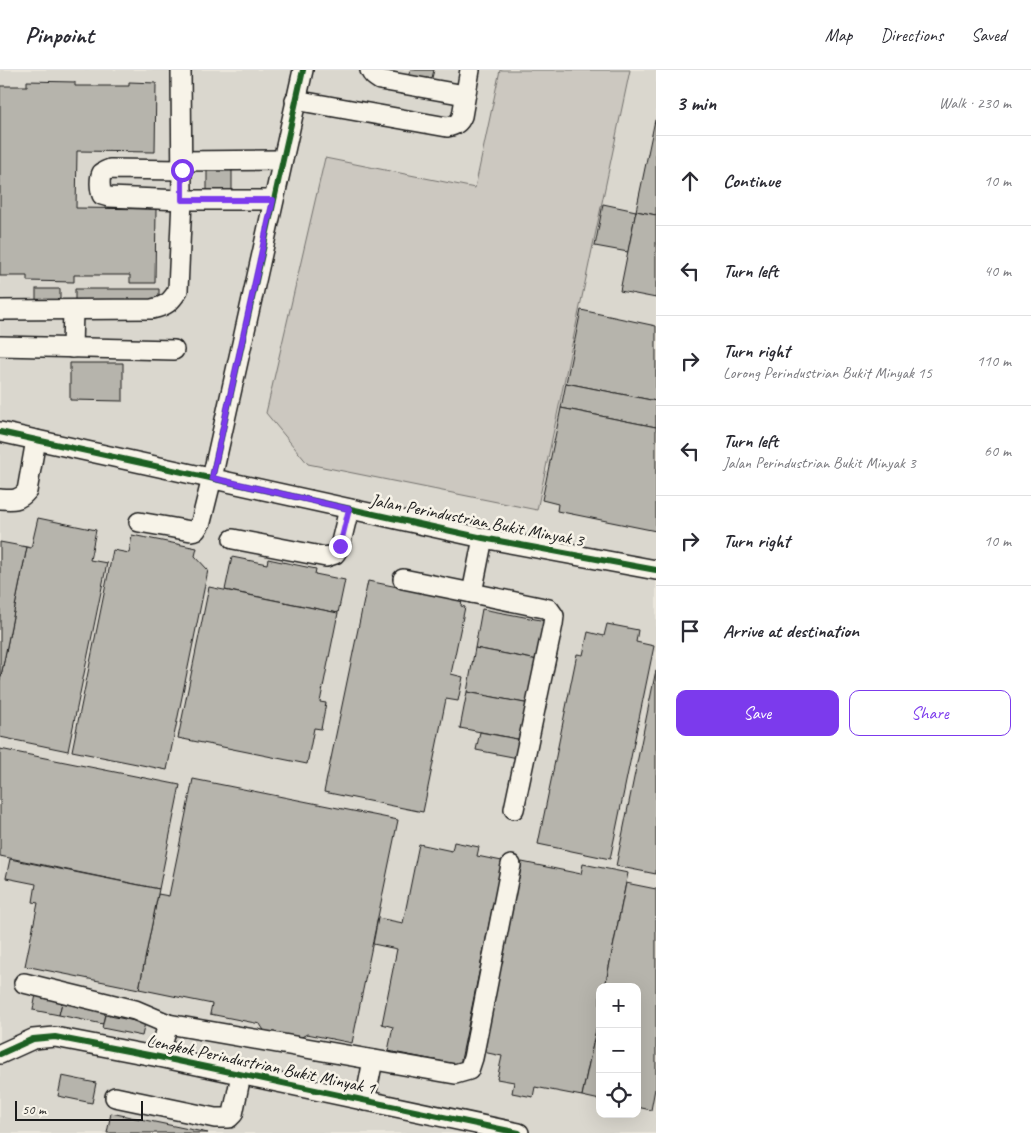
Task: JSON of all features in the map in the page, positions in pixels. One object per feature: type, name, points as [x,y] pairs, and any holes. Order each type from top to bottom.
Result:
[{"type":"street","points":[[0,310],[152,309],[164,306],[173,299],[178,290],[182,200],[181,70]]},
{"type":"street","points":[[138,522],[190,531],[196,530],[201,522],[302,70]]},
{"type":"street","points":[[370,70],[375,78],[380,80],[466,95]]},
{"type":"street","points":[[295,100],[447,127],[460,121],[470,70]]},
{"type":"street","points":[[273,200],[109,198],[102,195],[100,191],[102,174],[110,169],[282,160]]},
{"type":"street","points":[[72,348],[73,310]]},
{"type":"street","points":[[0,346],[174,350]]},
{"type":"street","name":"Jalan Perindustrian Bukit Minyak 3","points":[[0,432],[483,538],[656,570]]},
{"type":"street","points":[[0,498],[12,500],[22,497],[28,492],[36,440]]},
{"type":"street","points":[[233,539],[326,558],[335,554],[340,546],[349,509]]},
{"type":"street","points":[[472,593],[483,538]]},
{"type":"street","points":[[403,579],[549,609],[554,616],[514,809]]},
{"type":"street","points":[[24,983],[135,1010],[168,1024],[455,1074],[469,1070],[473,1058],[511,865]]},
{"type":"street","points":[[159,1057],[168,1024]]},
{"type":"street","name":"Lengkok Perindustrian Bukit Minyak 1","points":[[0,1054],[33,1039],[55,1037],[519,1133]]},
{"type":"street","points":[[365,1101],[372,1060]]},
{"type":"street","points":[[115,1097],[215,1118],[229,1118],[233,1114],[241,1075]]},
{"type":"shaded area","points":[[0,70],[656,70],[656,1133],[0,1133]]},
{"type":"shaded area","points":[[500,70],[630,70],[537,510],[308,464],[266,413],[325,158],[475,188]]},
{"type":"building","points":[[410,70],[434,70],[431,82],[408,78]]},
{"type":"building","points":[[27,81],[75,82],[75,86],[129,86],[129,82],[156,83],[155,152],[77,151],[76,208],[156,209],[155,283],[130,283],[130,275],[74,275],[74,282],[27,281],[27,276],[0,276],[0,86],[27,86]]},
{"type":"building","points":[[656,120],[656,215],[636,211]]},
{"type":"building","points":[[207,170],[232,170],[232,193],[207,193]]},
{"type":"building","points":[[603,204],[636,211],[628,252],[595,246]]},
{"type":"building","points":[[636,211],[656,215],[656,298],[620,291]]},
{"type":"building","points":[[36,289],[60,289],[60,302],[36,302]]},
{"type":"building","points":[[75,289],[159,289],[159,303],[75,302]]},
{"type":"building","points":[[581,310],[656,326],[656,401],[566,383]]},
{"type":"building","points":[[70,363],[123,363],[123,401],[70,400]]},
{"type":"building","points":[[566,383],[656,401],[656,427],[561,408]]},
{"type":"building","points":[[561,408],[656,427],[656,531],[557,511],[558,504],[542,500]]},
{"type":"building","points":[[38,518],[96,530],[90,560],[107,563],[68,751],[0,737],[0,681],[27,547],[31,548]]},
{"type":"building","points":[[132,535],[197,548],[195,556],[208,570],[167,770],[72,751],[113,550],[129,553]]},
{"type":"building","points":[[0,542],[27,547],[0,681]]},
{"type":"building","points":[[232,557],[267,564],[268,559],[316,569],[315,574],[345,580],[338,613],[225,590]]},
{"type":"building","points":[[368,581],[462,600],[461,606],[465,607],[451,674],[463,677],[458,701],[446,699],[423,812],[324,792]]},
{"type":"building","points":[[209,587],[338,613],[320,702],[326,703],[321,729],[314,728],[307,764],[178,738]]},
{"type":"building","points":[[482,609],[551,622],[543,661],[475,648]]},
{"type":"building","points":[[607,624],[638,630],[636,642],[654,646],[610,859],[538,844],[577,654],[583,655],[588,632],[604,636]]},
{"type":"building","points":[[475,648],[543,661],[535,705],[467,692]]},
{"type":"building","points":[[656,670],[656,874],[616,866]]},
{"type":"building","points":[[467,692],[535,705],[528,741],[460,728]]},
{"type":"building","points":[[480,732],[522,740],[518,758],[476,750]]},
{"type":"building","points":[[0,749],[180,785],[159,889],[0,856]]},
{"type":"building","points":[[193,779],[398,820],[352,1043],[307,1034],[296,1040],[265,1032],[260,1024],[210,1014],[212,1004],[139,989],[158,894],[169,896]]},
{"type":"building","points":[[454,842],[479,847],[477,856],[502,861],[460,1065],[388,1051],[393,1027],[382,1024],[397,949],[373,944],[378,918],[403,923],[419,844],[452,851]]},
{"type":"building","points":[[10,859],[159,889],[139,989],[25,966],[38,903],[33,902],[36,884],[6,878]]},
{"type":"building","points":[[522,862],[581,874],[583,864],[628,873],[606,983],[596,983],[596,1030],[582,1096],[535,1087],[533,1097],[512,1093],[514,1082],[497,1079],[502,1056],[483,1052]]},
{"type":"building","points":[[626,883],[656,889],[656,1090],[651,1110],[641,1108],[641,983],[606,983]]},
{"type":"building","points":[[36,994],[63,999],[59,1015],[33,1010]]},
{"type":"building","points":[[63,999],[106,1008],[103,1024],[59,1015]]},
{"type":"building","points":[[105,1015],[145,1023],[142,1036],[102,1028]]},
{"type":"building","points":[[596,1030],[596,1099],[582,1096]]},
{"type":"building","points":[[62,1076],[96,1083],[92,1103],[58,1096]]},
{"type":"building","points":[[111,1113],[208,1133],[107,1133]]},
{"type":"cycle path","points":[[212,478],[303,70]]},
{"type":"cycle path","points":[[0,432],[483,538],[656,570]]},
{"type":"cycle path","points":[[0,1054],[33,1039],[55,1037],[519,1133]]},
{"type":"route","points":[[182,170],[182,200],[273,200],[212,478],[349,509],[340,546]]}]
